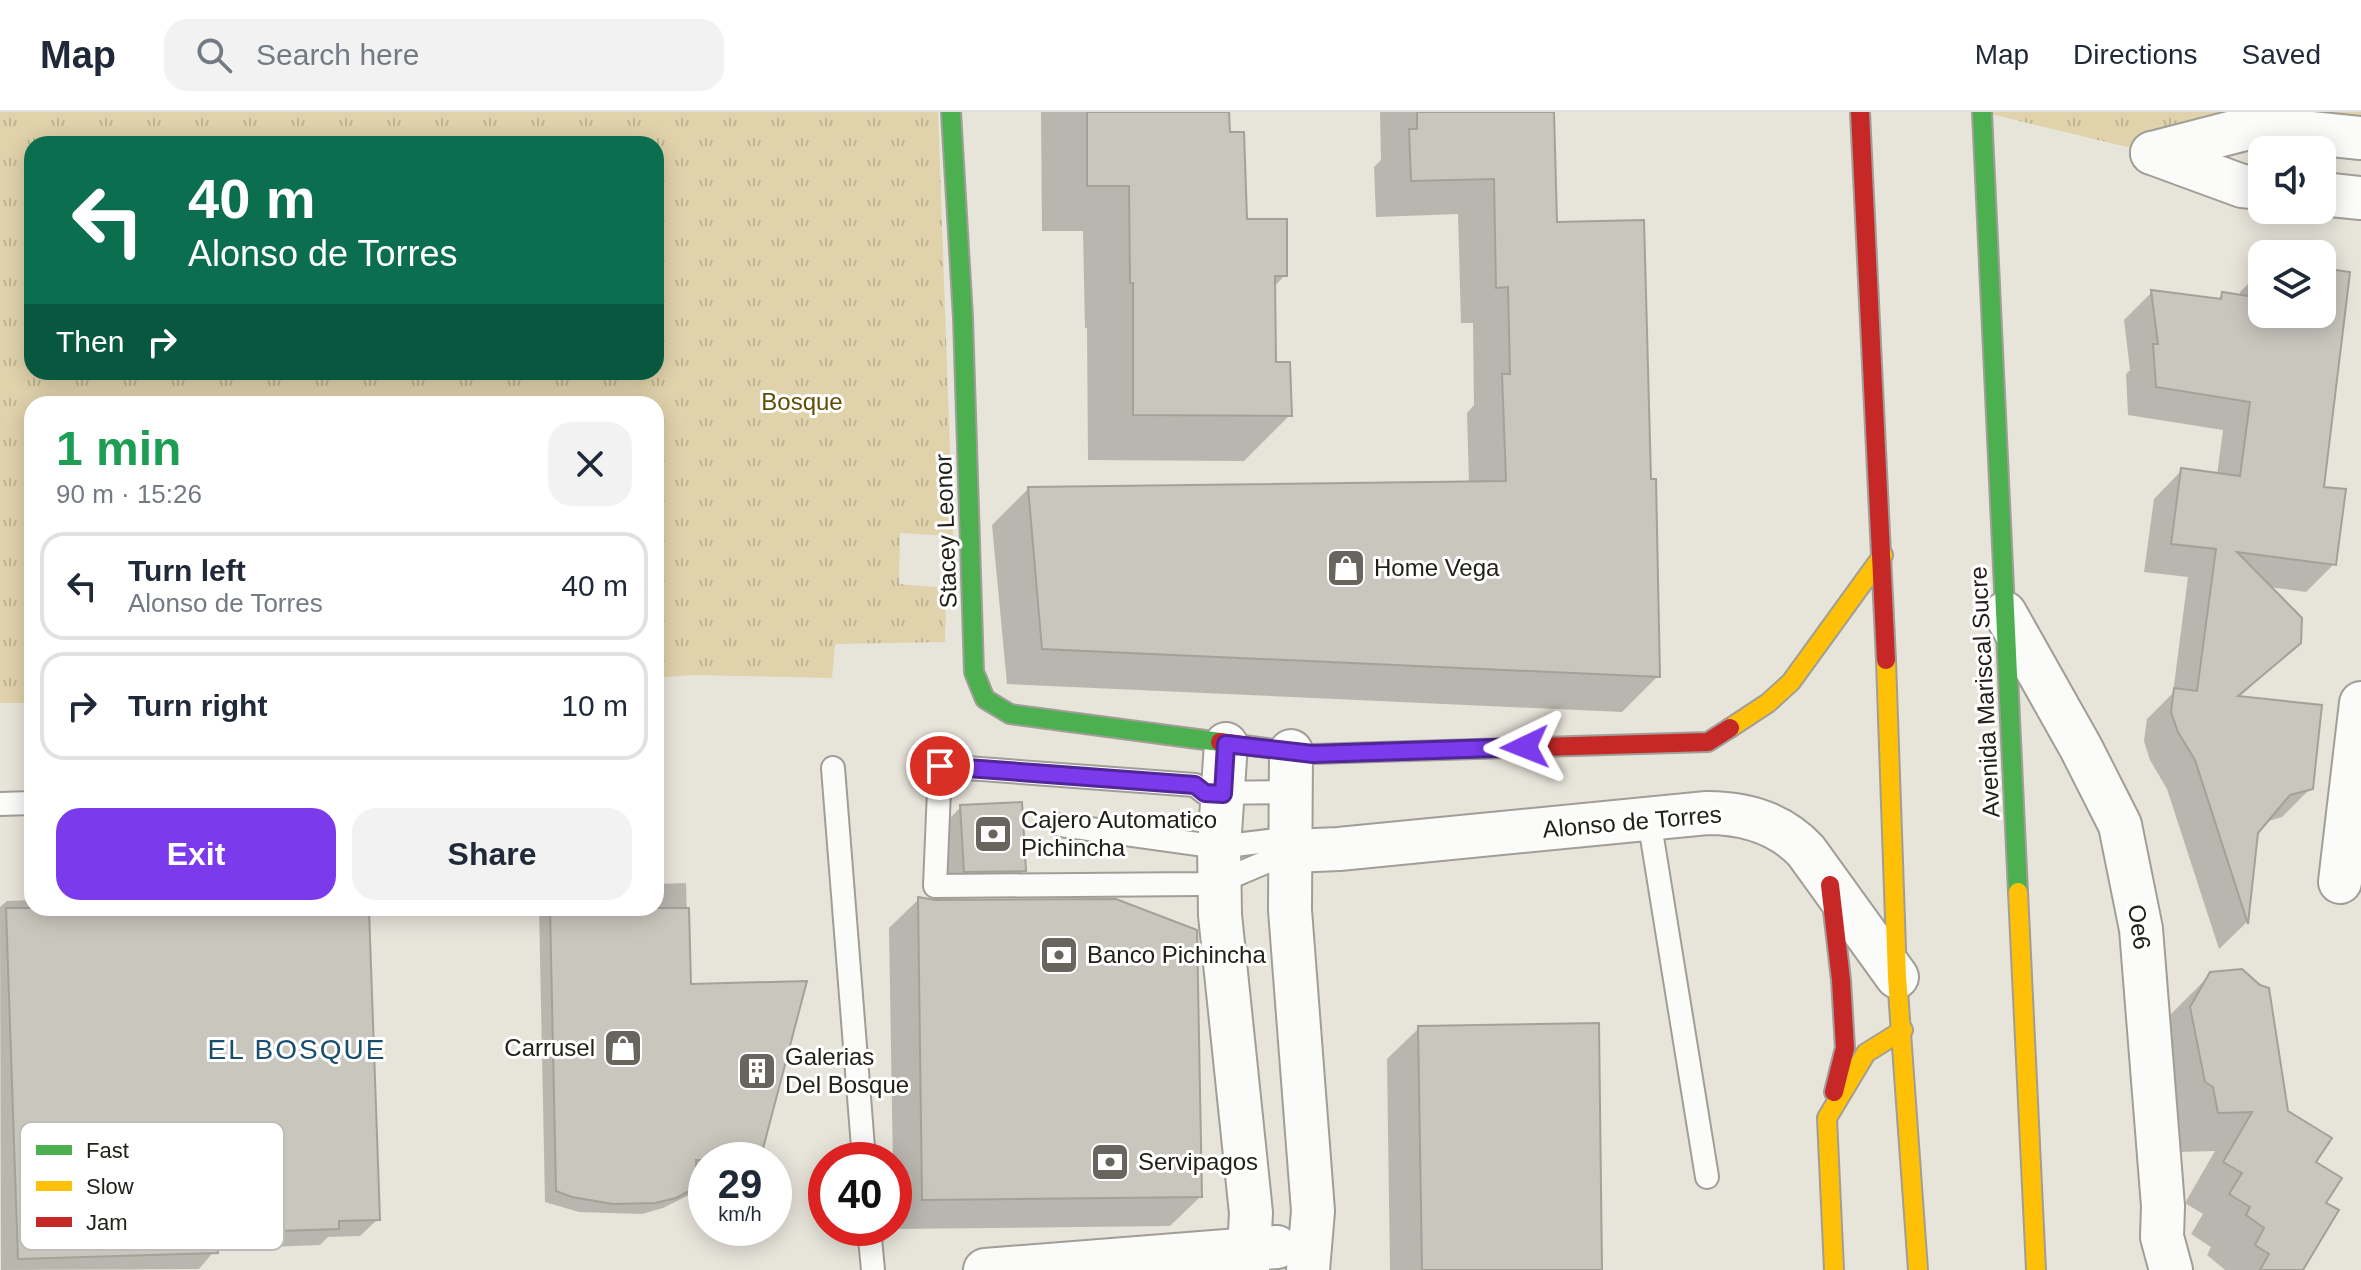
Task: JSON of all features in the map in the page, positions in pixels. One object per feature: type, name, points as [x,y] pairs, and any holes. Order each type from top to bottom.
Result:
[{"type":"main road","name":"Stacey Leonor","points":[[951,112],[963,318],[974,672],[985,699],[1010,714],[1226,744]]},
{"type":"main road","points":[[1860,112],[1883,555],[1897,977],[1918,1270]]},
{"type":"main road","name":"Avenida Mariscal Sucre","points":[[1982,112],[2036,1270]]},
{"type":"main road","points":[[1226,744],[1313,754],[1708,742],[1759,710],[1791,682],[1883,555]]},
{"type":"main road","points":[[1830,885],[1845,1048],[1827,1118],[1834,1270]]},
{"type":"main road","points":[[1827,1118],[1866,1053],[1903,1030]]},
{"type":"street","points":[[2248,187],[2152,153],[2253,127],[2361,138]]},
{"type":"street","points":[[2336,195],[2361,198]]},
{"type":"street","name":"Oe6","points":[[2005,613],[2081,748],[2120,825],[2141,929],[2163,1206],[2162,1237],[2171,1270]]},
{"type":"street","points":[[2340,882],[2361,703]]},
{"type":"street","points":[[1226,744],[1219,864],[1220,915],[1251,1213],[1249,1260]]},
{"type":"street","points":[[985,1270],[1309,1257],[1313,1211],[1290,910],[1291,751]]},
{"type":"street","name":"Alonso de Torres","points":[[1292,844],[1339,849],[1728,813],[1777,827],[1794,838],[1897,977]]},
{"type":"lane","points":[[1291,792],[1205,793],[1195,785],[940,766],[935,886],[1200,884],[1219,864],[1292,844]]},
{"type":"lane","points":[[833,768],[863,1142]]},
{"type":"lane","points":[[0,804],[24,803]]},
{"type":"lane","points":[[1649,819],[1707,1177]]},
{"type":"lane","points":[[1061,825],[1219,864],[1292,844]]},
{"type":"lane","points":[[871,1246],[873,1270]]},
{"type":"green space","name":"Bosque","points":[[0,112],[938,112],[953,536],[900,533],[899,584],[946,588],[945,642],[835,644],[832,678],[692,675],[664,677],[664,396],[24,396],[24,703],[0,703]]},
{"type":"green space","points":[[1982,112],[2361,112],[2361,138],[2248,136],[2248,146],[2152,153]]},
{"type":"building","points":[[1087,112],[1229,112],[1230,132],[1244,132],[1247,219],[1287,219],[1287,276],[1275,276],[1276,362],[1290,362],[1292,416],[1133,415],[1129,186],[1087,186]]},
{"type":"building","name":"Home Vega","points":[[1417,112],[1554,112],[1557,222],[1644,220],[1651,479],[1656,479],[1660,677],[1042,649],[1028,487],[1506,481],[1502,374],[1510,374],[1508,287],[1496,288],[1494,179],[1411,181],[1409,129],[1417,129]]},
{"type":"building","points":[[2336,270],[2350,272],[2324,487],[2346,489],[2336,565],[2237,552],[2302,618],[2301,643],[2238,696],[2322,705],[2313,789],[2290,795],[2258,833],[2248,924],[2195,760],[2178,732],[2171,712],[2174,688],[2197,691],[2216,549],[2171,544],[2181,468],[2240,476],[2250,402],[2156,387],[2153,344],[2158,344],[2151,290],[2221,299],[2222,292],[2248,296],[2248,328],[2336,328]]},
{"type":"building","name":"Cajero Automatico Pichincha","points":[[1022,802],[1026,871],[964,872],[960,805]]},
{"type":"building","points":[[918,897],[935,900],[1116,899],[1197,930],[1202,1197],[922,1200]]},
{"type":"building","points":[[6,908],[24,908],[24,916],[369,916],[380,1220],[339,1221],[339,1229],[284,1231],[284,1122],[20,1122],[20,1250],[218,1250],[218,1253],[18,1259]]},
{"type":"building","name":"Carrusel","points":[[664,908],[689,908],[691,984],[807,981],[765,1142],[688,1142],[688,1192],[676,1198],[655,1203],[613,1204],[556,1191],[550,916],[664,916]]},
{"type":"building","points":[[2242,969],[2260,985],[2269,988],[2288,1111],[2332,1138],[2316,1162],[2342,1178],[2326,1203],[2339,1210],[2303,1270],[2260,1270],[2269,1254],[2255,1245],[2264,1228],[2246,1215],[2250,1207],[2229,1194],[2242,1173],[2223,1162],[2252,1112],[2218,1113],[2213,1087],[2205,1082],[2190,1007],[2210,972]]},
{"type":"building","points":[[1599,1023],[1602,1270],[1422,1270],[1418,1026]]},
{"type":"traffic: fast","points":[[951,112],[963,318],[974,672],[985,699],[1010,714],[1220,742]]},
{"type":"traffic: fast","points":[[1982,112],[2018,892]]},
{"type":"traffic: slow","points":[[1730,728],[1768,703],[1791,682],[1883,555]]},
{"type":"traffic: slow","points":[[1886,660],[1897,977],[1918,1270]]},
{"type":"traffic: slow","points":[[2018,892],[2036,1270]]},
{"type":"traffic: slow","points":[[1834,1270],[1827,1118],[1866,1053],[1903,1030]]},
{"type":"traffic: jam","points":[[1860,112],[1886,660]]},
{"type":"traffic: jam","points":[[1220,742],[1313,754],[1708,742],[1730,728]]},
{"type":"traffic: jam","points":[[1830,885],[1845,1048],[1834,1092]]},
{"type":"place","name":"Home Vega","points":[[1346,568]]},
{"type":"place","name":"Cajero Automatico Pichincha","points":[[993,834]]},
{"type":"place","name":"Banco Pichincha","points":[[1059,955]]},
{"type":"place","name":"Carrusel","points":[[623,1048]]},
{"type":"place","name":"Galerias Del Bosque","points":[[757,1071]]},
{"type":"place","name":"Servipagos","points":[[1110,1162]]},
{"type":"district","name":"EL BOSQUE","points":[[297,1049]]},
{"type":"route","points":[[940,766],[1195,785],[1205,793],[1223,794],[1226,744],[1313,754],[1525,747]]}]
